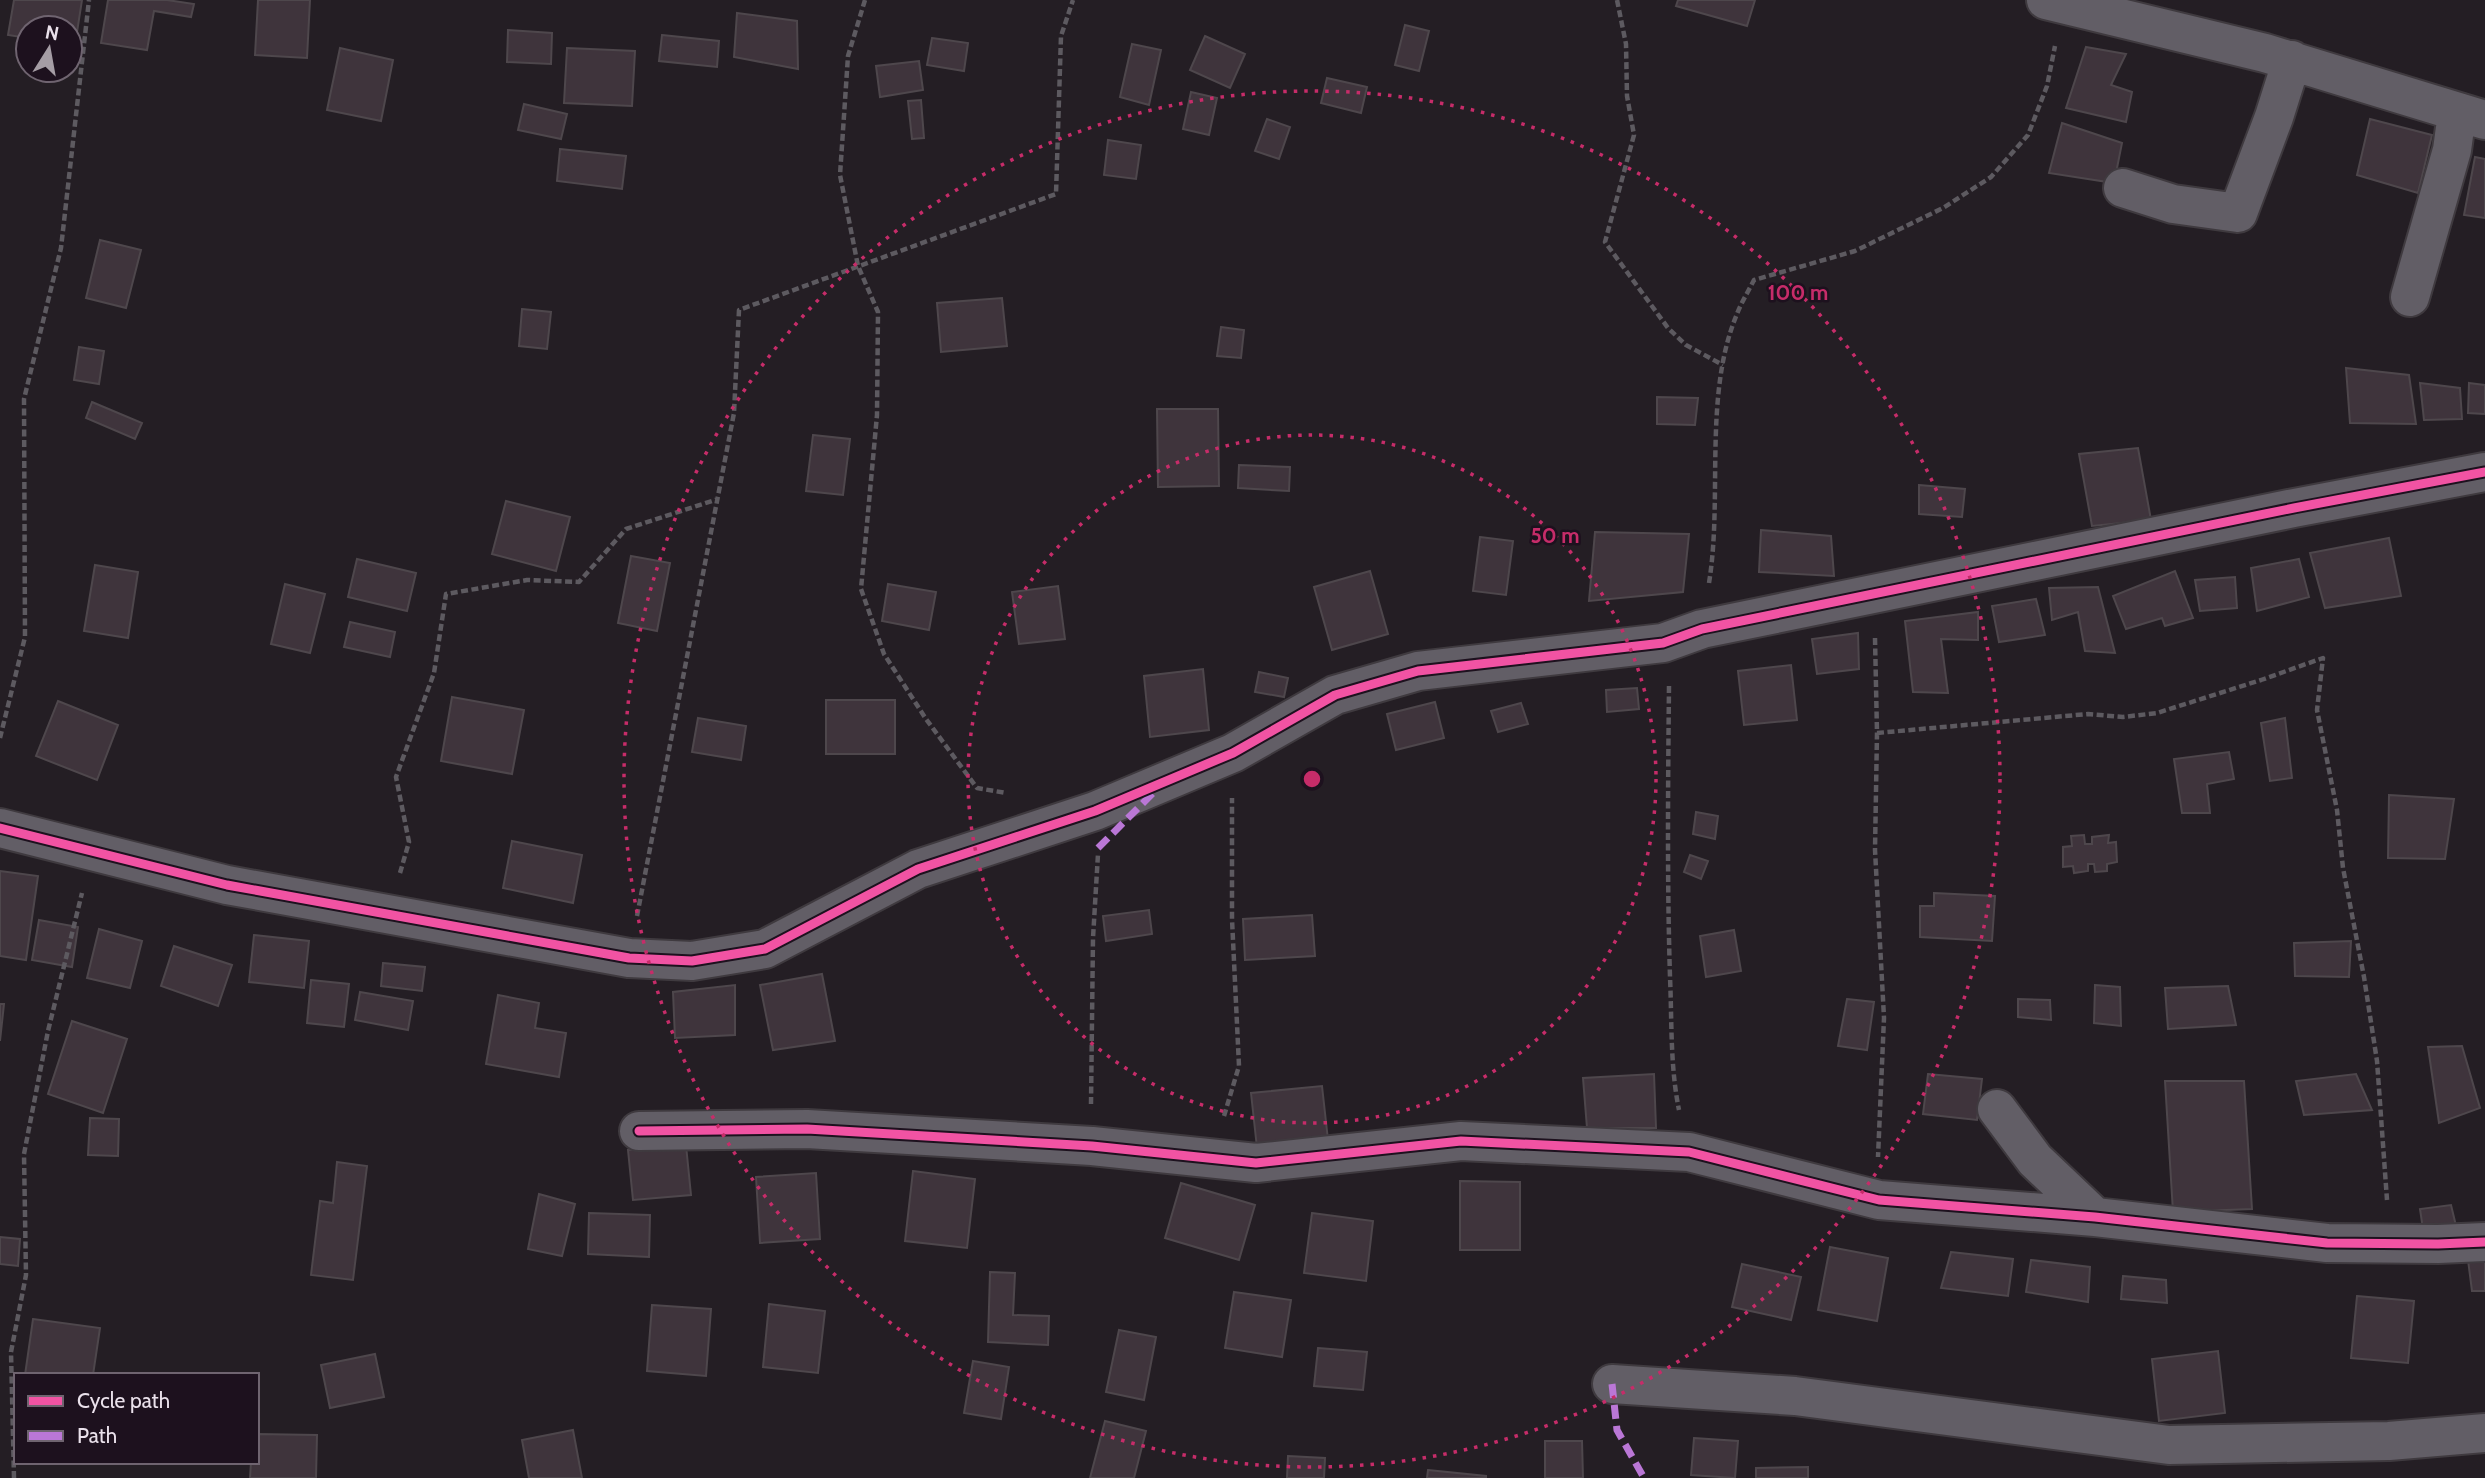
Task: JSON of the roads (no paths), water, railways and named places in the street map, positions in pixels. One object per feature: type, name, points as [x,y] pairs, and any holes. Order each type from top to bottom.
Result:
[{"type":"street","points":[[2054,2],[2292,60],[2471,116],[2452,150],[2410,297]]},
{"type":"street","points":[[2123,188],[2174,204],[2238,213],[2292,60]]},
{"type":"street","points":[[0,828],[227,885],[628,958],[692,961],[765,949],[918,869],[1095,811],[1233,753],[1335,695],[1418,671],[1663,643],[1702,629],[2294,508],[2485,472]]},
{"type":"street","points":[[1997,1110],[2035,1160],[2095,1217]]},
{"type":"street","points":[[639,1132],[807,1129],[1092,1146],[1256,1163],[1461,1141],[1689,1152],[1879,1200],[2095,1217],[2326,1243],[2485,1242]]},
{"type":"street","points":[[1612,1384],[1795,1396],[2169,1445],[2389,1441],[2485,1433]]}]
